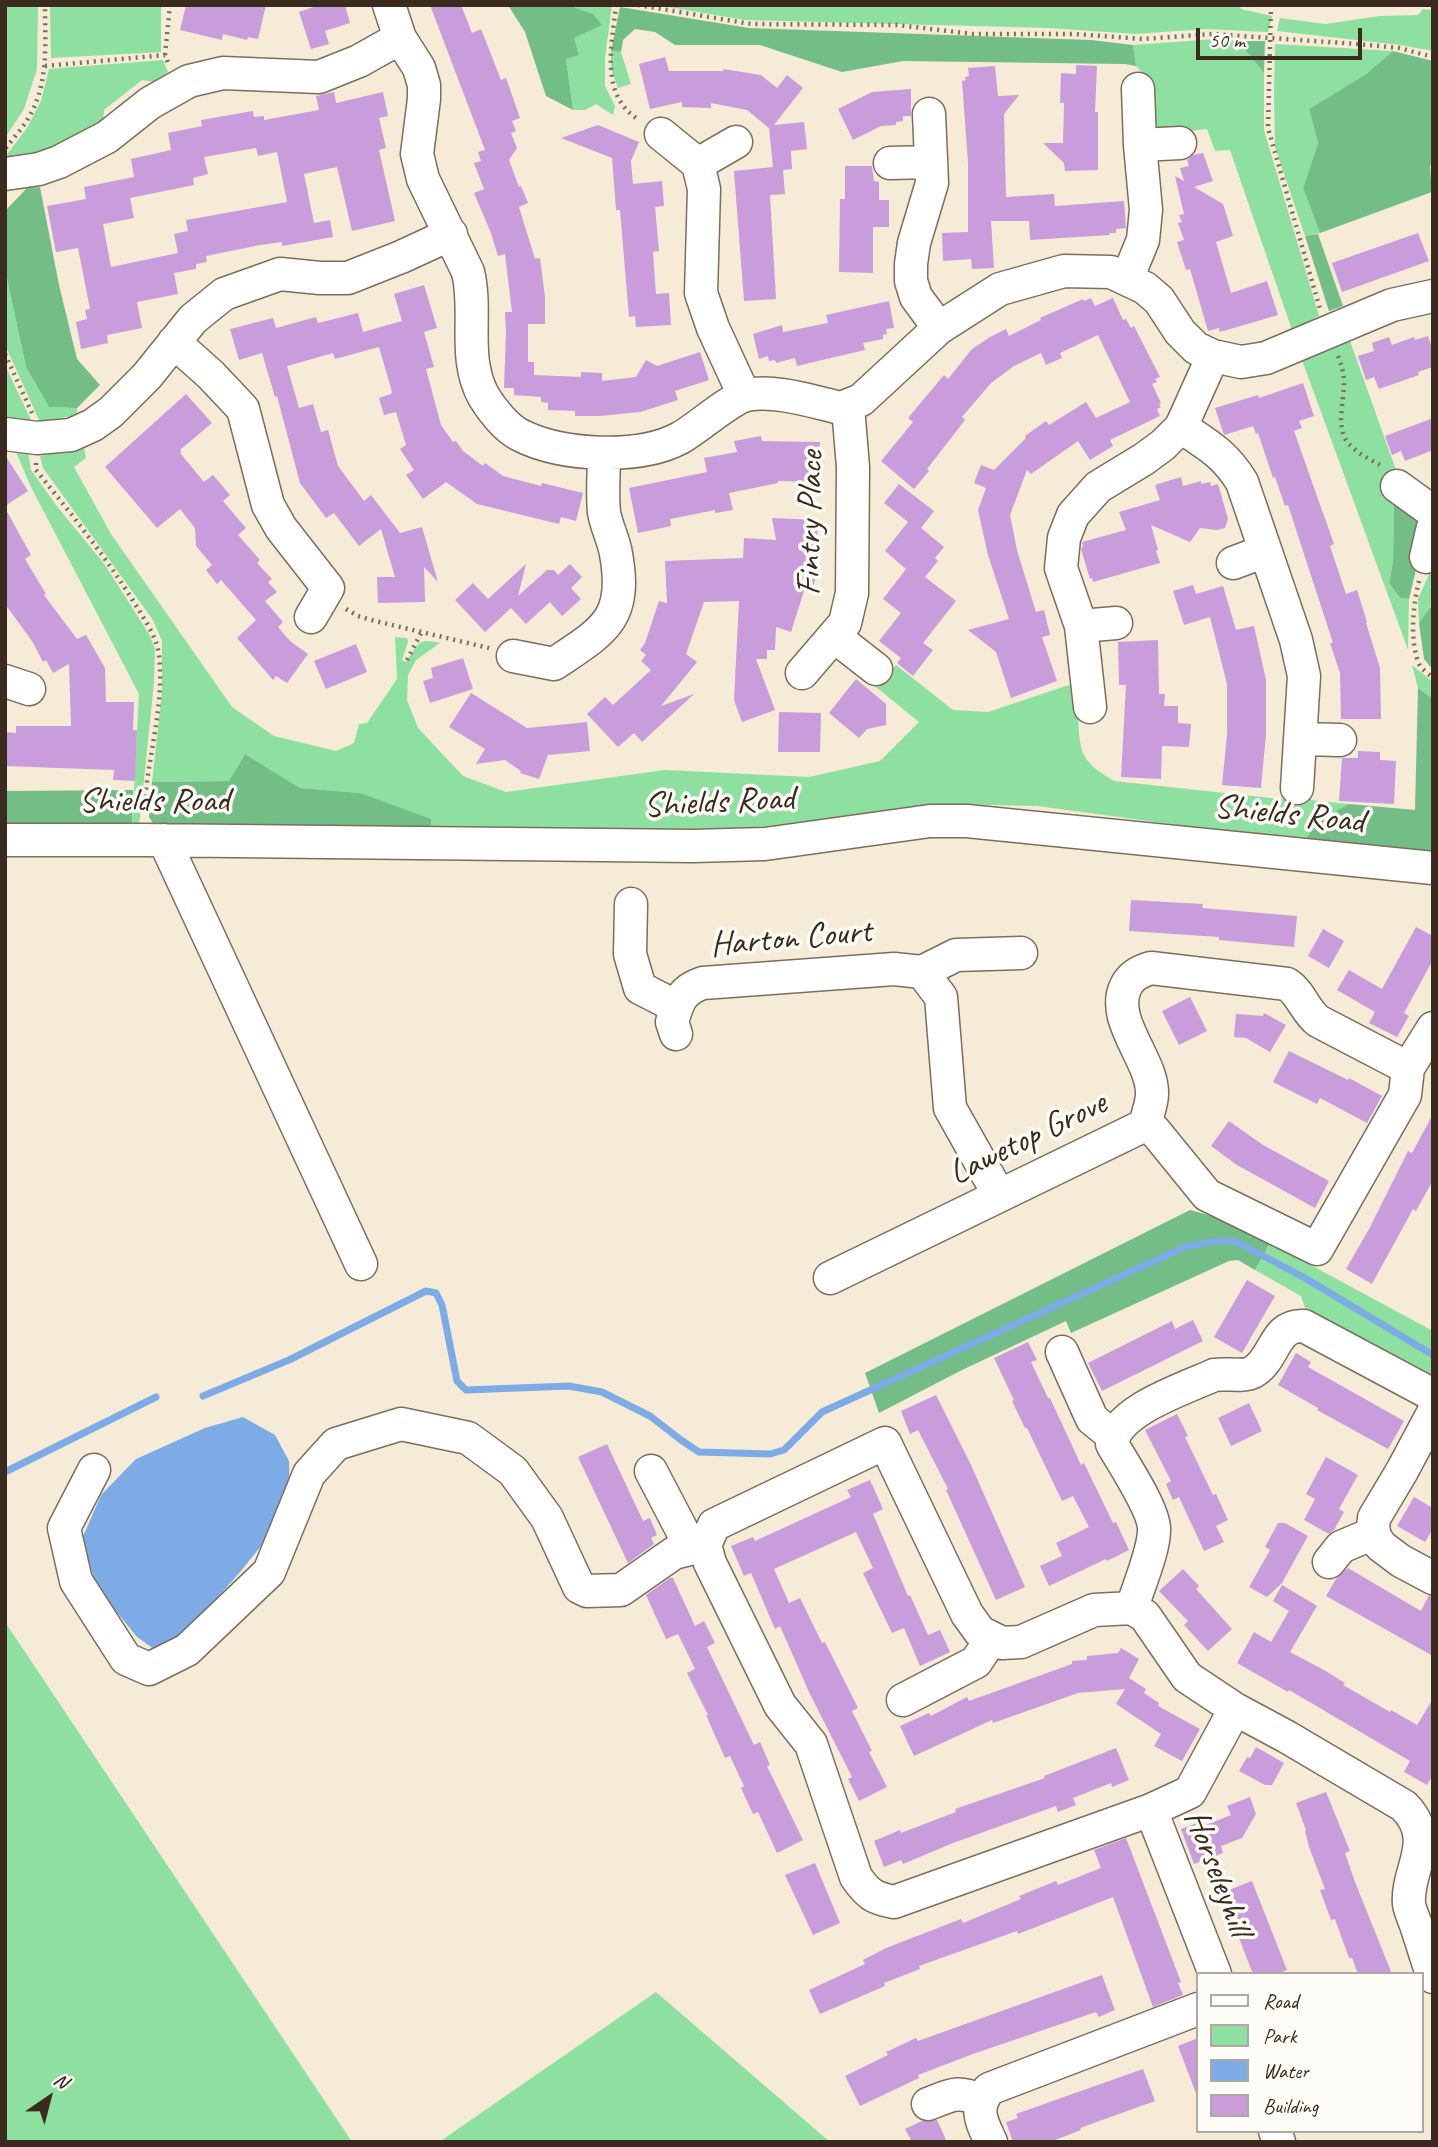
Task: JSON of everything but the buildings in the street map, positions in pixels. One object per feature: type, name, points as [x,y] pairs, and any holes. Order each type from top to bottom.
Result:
[{"type":"street","points":[[389,5],[400,38],[419,68],[424,85],[417,154],[423,179],[451,234],[472,286],[471,355],[484,396],[508,427],[520,435],[547,445],[604,453],[632,451],[664,444],[680,438],[744,395],[764,392],[841,408],[848,407],[861,400],[939,328],[1000,289],[1064,271],[1111,272],[1145,288],[1159,300],[1181,332],[1196,348],[1213,356],[1241,362],[1266,358],[1392,305],[1433,296]]},
{"type":"street","points":[[5,174],[39,169],[59,162],[107,137],[150,103],[189,81],[223,73],[319,77],[359,61],[400,38]]},
{"type":"street","points":[[1127,279],[1143,240],[1146,210],[1138,89]]},
{"type":"street","points":[[929,114],[932,183],[914,243],[911,281],[916,297],[939,328]]},
{"type":"street","points":[[661,134],[698,164],[704,189],[701,293],[713,328],[744,395]]},
{"type":"street","points":[[698,164],[736,142]]},
{"type":"street","points":[[1140,145],[1180,143]]},
{"type":"street","points":[[890,163],[930,162]]},
{"type":"street","points":[[5,435],[37,438],[71,435],[93,425],[111,412],[147,376],[193,319],[224,294],[280,274],[348,278],[451,234]]},
{"type":"street","points":[[174,342],[211,375],[243,409],[268,505],[281,528],[337,580],[311,617]]},
{"type":"street","points":[[1090,707],[1081,626],[1061,568],[1064,538],[1073,515],[1098,487],[1144,459],[1181,428],[1213,356]]},
{"type":"street","name":"Fintry Place","points":[[802,673],[845,624],[852,593],[853,467],[848,407]]},
{"type":"street","points":[[1181,428],[1213,448],[1231,464],[1242,482],[1296,639],[1304,676],[1297,788]]},
{"type":"street","points":[[513,656],[556,677],[596,636],[616,610],[620,581],[616,552],[604,512],[604,453]]},
{"type":"street","points":[[1397,486],[1433,512]]},
{"type":"street","points":[[1426,557],[1433,527]]},
{"type":"street","points":[[1233,563],[1265,551]]},
{"type":"street","points":[[1081,626],[1116,623]]},
{"type":"street","name":"Fintry Place","points":[[835,637],[876,669]]},
{"type":"street","points":[[1301,739],[1340,740]]},
{"type":"street","name":"Shields Road","points":[[5,840],[693,846],[765,844],[930,821],[967,821],[1433,869]]},
{"type":"street","points":[[153,840],[361,1264]]},
{"type":"street","name":"Harton Court","points":[[631,904],[630,954],[640,988],[676,1020],[684,993],[691,986],[703,983],[894,969],[922,972],[956,955],[1021,953]]},
{"type":"street","points":[[1145,1125],[1153,1093],[1122,1013],[1121,996],[1129,981],[1140,971],[1151,968],[1287,984],[1295,989],[1310,1015],[1318,1021],[1408,1068],[1433,1028]]},
{"type":"street","name":"Harton Court","points":[[922,972],[941,997],[950,1108],[999,1195]]},
{"type":"street","name":"Lawetop Grove","points":[[830,1278],[1145,1125],[1154,1130],[1206,1195],[1317,1249],[1405,1095],[1408,1068]]},
{"type":"street","points":[[1132,1608],[1153,1537],[1154,1525],[1147,1505],[1112,1444],[1113,1436],[1123,1422],[1144,1407],[1214,1375],[1248,1375],[1256,1371],[1283,1331],[1294,1326],[1304,1326],[1433,1395]]},
{"type":"street","points":[[1062,1352],[1092,1419],[1113,1436]]},
{"type":"street","points":[[1433,1413],[1374,1518],[1374,1533],[1381,1546],[1401,1561],[1433,1578]]},
{"type":"street","points":[[94,1470],[64,1528],[75,1581],[126,1659],[149,1669],[187,1650],[270,1572],[309,1474],[336,1444],[401,1424],[468,1438],[513,1472],[547,1518],[579,1587],[587,1591],[621,1590],[674,1553],[705,1545]]},
{"type":"street","points":[[1151,1810],[894,1902],[866,1892],[856,1877],[811,1744],[779,1705],[710,1563],[705,1545],[714,1525],[885,1443],[967,1614],[980,1632],[1002,1643],[1021,1642],[1094,1610],[1132,1608],[1144,1616],[1187,1677],[1235,1709],[1404,1806],[1423,1810],[1419,1856],[1409,1905],[1433,1977]]},
{"type":"street","points":[[651,1471],[684,1536],[705,1545]]},
{"type":"street","points":[[1329,1562],[1341,1547],[1374,1533]]},
{"type":"street","points":[[903,1700],[976,1662],[992,1638]]},
{"type":"street","name":"Horseleyhill","points":[[1214,1972],[1151,1810],[1190,1792],[1235,1709]]},
{"type":"street","points":[[991,2142],[979,2115],[981,2100],[989,2089],[1196,2010]]},
{"type":"street","points":[[928,2104],[957,2094],[981,2100]]},
{"type":"path","points":[[5,148],[29,117],[46,66],[45,5]]},
{"type":"path","points":[[170,5],[165,55],[177,87]]},
{"type":"path","points":[[615,5],[610,74],[619,101],[633,116],[661,134]]},
{"type":"path","points":[[638,5],[751,24],[897,25],[973,34],[1075,34],[1143,39],[1212,34],[1399,48],[1433,57]]},
{"type":"path","points":[[1271,5],[1268,128],[1327,332],[1343,369],[1341,424],[1346,442],[1357,452],[1388,469],[1397,486]]},
{"type":"path","points":[[46,66],[165,55]]},
{"type":"path","points":[[5,354],[35,419],[36,470],[100,549],[153,635],[159,653],[157,724],[145,796],[153,840]]},
{"type":"path","points":[[1426,557],[1414,603],[1415,644],[1421,668],[1433,678]]},
{"type":"path","points":[[337,580],[343,607],[358,616],[513,656]]},
{"type":"path","points":[[407,660],[421,633]]},
{"type":"green space","points":[[5,5],[38,5],[37,69],[24,109],[5,138]]},
{"type":"green space","points":[[50,5],[161,5],[161,52],[51,58]]},
{"type":"green space","points":[[508,5],[568,5],[593,14],[602,25],[574,38],[579,55],[566,59],[573,110],[546,96],[525,32]]},
{"type":"green space","points":[[568,5],[612,5],[605,58],[605,86],[615,106],[613,115],[596,104],[585,110],[573,110],[566,59],[579,54],[573,38],[593,14]]},
{"type":"green space","points":[[657,5],[1240,5],[1241,9],[1272,16],[1268,32],[1206,29],[1136,34],[1048,28],[745,20]]},
{"type":"green space","points":[[620,7],[749,28],[1091,40],[1133,45],[1136,66],[903,61],[842,72],[760,45],[675,45],[655,32],[635,29],[623,40],[621,52],[611,51]]},
{"type":"green space","points":[[1423,9],[1433,10],[1433,51],[1277,31],[1280,18],[1325,24],[1380,16],[1418,15]]},
{"type":"green space","points":[[1216,39],[1238,41],[1264,73],[1264,130],[1319,316],[1292,330],[1230,150],[1215,151],[1207,129],[1161,134],[1153,128],[1148,79],[1136,66],[1133,45]]},
{"type":"green space","points":[[1238,41],[1265,41],[1264,73]]},
{"type":"green space","points":[[1275,44],[1393,51],[1366,74],[1309,109],[1318,143],[1303,188],[1320,233],[1305,236],[1275,147]]},
{"type":"green space","points":[[611,51],[621,52],[631,84],[618,88],[611,69]]},
{"type":"green space","points":[[1393,51],[1433,61],[1433,161],[1430,166],[1432,192],[1320,233],[1303,188],[1318,143],[1309,109],[1366,74]]},
{"type":"green space","points":[[163,60],[168,72],[155,82],[142,80],[104,110],[103,122],[45,150],[5,157],[27,128],[41,101],[49,69]]},
{"type":"green space","points":[[40,187],[77,359],[100,385],[77,408],[49,407],[26,367],[5,269],[5,211],[27,188]]},
{"type":"green space","points":[[1318,234],[1343,306],[1329,311],[1305,236]]},
{"type":"green space","points":[[5,269],[26,367],[49,407],[77,408],[77,415],[40,422],[5,345]]},
{"type":"green space","points":[[1350,341],[1397,473],[1393,562],[1389,583],[1400,598],[1409,599],[1408,650],[1302,360]]},
{"type":"green space","points":[[5,365],[31,420],[5,419]]},
{"type":"green space","points":[[84,448],[86,458],[74,467],[111,534],[232,707],[274,736],[336,751],[354,743],[359,724],[367,723],[397,679],[395,637],[407,638],[402,660],[406,662],[419,644],[427,641],[440,643],[416,660],[408,675],[407,700],[418,728],[463,776],[506,792],[665,770],[809,777],[880,761],[919,722],[876,687],[896,665],[953,710],[988,712],[1078,682],[1081,748],[1089,763],[1114,781],[1289,800],[1311,794],[1311,800],[1349,804],[1317,821],[1304,842],[1037,806],[941,804],[784,831],[431,836],[360,793],[300,788],[245,754],[229,781],[152,782],[162,692],[162,641],[153,620],[43,468],[40,456]]},
{"type":"green space","points":[[15,450],[28,452],[31,470],[105,565],[149,634],[155,649],[140,819],[137,826],[132,828],[139,694],[31,487]]},
{"type":"green space","points":[[1394,496],[1428,520],[1409,599],[1400,598],[1389,583],[1393,562]]},
{"type":"green space","points":[[1430,572],[1432,600],[1419,623],[1418,599]]},
{"type":"green space","points":[[1431,606],[1433,670],[1424,659],[1419,623]]},
{"type":"green space","points":[[1412,665],[1433,682],[1433,699],[1418,688]]},
{"type":"green space","points":[[1418,688],[1433,699],[1433,856],[1304,842],[1317,821],[1349,804],[1415,810]]},
{"type":"green space","points":[[245,754],[300,788],[360,793],[431,819],[431,836],[158,831],[149,817],[152,782],[229,781]]},
{"type":"green space","points":[[133,790],[132,828],[5,828],[5,791]]},
{"type":"green space","points":[[1190,1210],[1215,1217],[1270,1243],[1255,1270],[1238,1260],[1229,1261],[1071,1333],[1066,1321],[879,1413],[865,1373]]},
{"type":"green space","points":[[1270,1243],[1433,1331],[1433,1372],[1427,1375],[1305,1308],[1301,1296],[1255,1270]]},
{"type":"green space","points":[[5,1622],[352,2142],[5,2142]]},
{"type":"green space","points":[[656,1992],[830,2142],[439,2142]]},
{"type":"water","points":[[243,1417],[275,1435],[289,1461],[290,1498],[276,1527],[183,1636],[154,1649],[137,1637],[97,1588],[82,1539],[101,1495],[136,1459],[205,1428]]},
{"type":"waterway","points":[[203,1396],[289,1360],[426,1291],[436,1293],[442,1305],[457,1381],[466,1390],[569,1386],[602,1392],[650,1416],[699,1452],[770,1454],[784,1450],[822,1412],[1185,1247],[1217,1241],[1235,1241],[1305,1278],[1433,1355]]},
{"type":"waterway","points":[[5,1472],[156,1397]]}]
